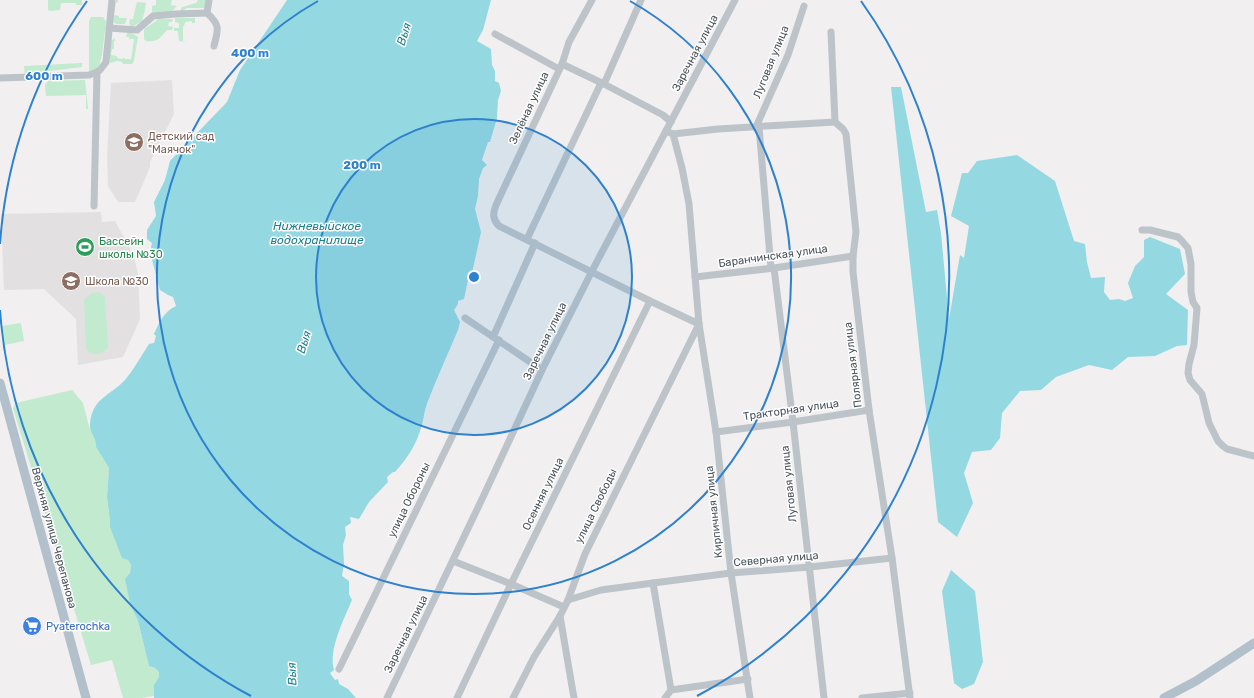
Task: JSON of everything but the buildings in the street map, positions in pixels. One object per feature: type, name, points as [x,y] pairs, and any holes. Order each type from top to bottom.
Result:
[{"type":"main road","name":"Верхняя улица Черепанова","points":[[0,383],[86,698]]},
{"type":"main road","points":[[1164,698],[1196,681],[1254,643]]},
{"type":"street","points":[[0,78],[89,75],[100,70],[106,62],[112,0]]},
{"type":"street","points":[[207,13],[208,0]]},
{"type":"street","name":"Зелёная улица","points":[[527,239],[499,226],[495,222],[493,212],[560,67],[569,42],[592,0]]},
{"type":"street","points":[[641,0],[527,239],[699,324]]},
{"type":"street","name":"Заречная улица","points":[[387,698],[542,370],[592,271],[670,133],[671,122],[735,0]]},
{"type":"street","name":"Луговая улица","points":[[804,6],[788,54],[758,127],[773,268],[793,422],[824,698]]},
{"type":"street","points":[[109,28],[137,30],[153,16],[207,13],[215,20],[218,28],[214,46]]},
{"type":"street","points":[[670,133],[835,122],[832,32]]},
{"type":"street","points":[[495,34],[560,67],[602,84],[663,115],[671,122]]},
{"type":"street","points":[[94,206],[97,72]]},
{"type":"street","name":"Полярная улица","points":[[835,122],[846,134],[856,232],[853,272],[870,410],[892,558],[910,695]]},
{"type":"street","name":"Кирпичная улица","points":[[670,133],[682,168],[689,204],[699,324],[716,432],[731,573],[750,698]]},
{"type":"street","points":[[1142,230],[1150,230],[1178,237],[1188,248],[1191,264],[1191,292],[1193,302],[1197,308],[1194,345],[1188,373],[1190,380],[1202,394],[1209,423],[1218,441],[1228,449],[1254,456]]},
{"type":"street","name":"улица Обороны","points":[[339,669],[496,338],[535,243]]},
{"type":"street","name":"Баранчинская улица","points":[[695,278],[853,256]]},
{"type":"street","name":"Осенняя улица","points":[[457,698],[511,584],[650,301]]},
{"type":"street","points":[[465,318],[542,370]]},
{"type":"street","name":"улица Свободы","points":[[513,698],[534,657],[560,616],[568,600],[585,554],[699,324]]},
{"type":"street","name":"Тракторная улица","points":[[716,432],[870,410]]},
{"type":"street","name":"Северная улица","points":[[568,600],[601,590],[653,583],[731,573],[810,567],[892,558]]},
{"type":"street","points":[[453,561],[564,607]]},
{"type":"street","points":[[653,583],[671,690]]},
{"type":"street","points":[[560,616],[574,698]]},
{"type":"street","points":[[665,698],[671,690],[748,679]]},
{"type":"street","points":[[862,698],[910,695]]},
{"type":"shaded area","name":"Детский сад \"Маячок\"","points":[[172,80],[174,114],[150,162],[150,167],[135,202],[118,202],[108,186],[107,157],[111,83]]},
{"type":"shaded area","name":"Школа №30","points":[[101,212],[102,222],[115,221],[133,254],[138,274],[140,319],[123,357],[78,365],[76,319],[44,289],[4,290],[1,214]]},
{"type":"green space","points":[[48,0],[82,0],[82,5],[76,5],[76,3],[61,3],[60,10],[50,11],[48,10]]},
{"type":"green space","points":[[116,0],[118,0],[118,2],[116,3],[114,15],[119,16],[119,18],[127,18],[125,24],[116,24],[111,20]]},
{"type":"green space","points":[[156,0],[172,0],[171,5],[177,6],[170,13],[152,14],[152,6],[156,5]]},
{"type":"green space","points":[[198,0],[207,0],[207,8],[187,8],[180,11],[182,7],[196,3]]},
{"type":"green space","points":[[137,2],[146,3],[145,10],[142,21],[132,27],[129,24],[130,19],[133,19]]},
{"type":"green space","points":[[91,17],[103,17],[106,22],[102,55],[99,66],[97,69],[89,71],[89,21]]},
{"type":"green space","points":[[175,18],[195,18],[195,23],[192,23],[192,21],[185,22],[183,26],[183,41],[187,42],[179,41],[178,31],[174,31],[174,28],[179,28],[179,23],[175,22]]},
{"type":"green space","points":[[159,19],[173,19],[172,22],[169,22],[168,26],[173,27],[172,30],[167,30],[160,38],[156,40],[146,41],[144,39],[144,29]]},
{"type":"green space","points":[[127,33],[132,33],[138,37],[134,61],[132,64],[123,64],[122,62],[117,61],[111,63],[109,61],[111,41],[115,38],[114,49],[112,49],[111,55],[117,56],[117,58],[123,59],[123,57],[125,59],[131,59],[134,39],[129,39],[129,37],[126,37]]},
{"type":"green space","points":[[82,63],[82,67],[25,74],[24,66]]},
{"type":"green space","points":[[85,80],[88,109],[86,109],[86,95],[46,96],[45,85],[48,81]]},
{"type":"green space","points":[[99,292],[105,297],[108,347],[103,352],[94,354],[86,348],[84,301],[85,298],[92,293]]},
{"type":"green space","points":[[21,323],[24,341],[4,345],[1,326]]},
{"type":"green space","points":[[72,390],[83,403],[89,426],[96,442],[96,447],[109,468],[107,497],[110,527],[116,543],[131,565],[130,585],[134,609],[149,666],[155,668],[159,672],[159,677],[154,685],[154,696],[142,698],[123,698],[112,660],[91,665],[13,408],[16,403]]},
{"type":"water","name":"Нижневыйское водохранилище","points":[[287,0],[491,0],[483,30],[477,41],[491,49],[492,65],[495,71],[495,81],[499,83],[501,91],[498,100],[497,118],[490,142],[488,142],[482,160],[487,165],[483,168],[479,179],[478,196],[475,209],[481,232],[472,273],[469,275],[464,299],[458,301],[458,304],[454,310],[460,322],[458,330],[427,404],[417,440],[411,452],[395,472],[387,477],[388,482],[369,502],[359,519],[350,517],[351,523],[345,527],[346,535],[343,545],[344,564],[342,576],[349,581],[349,594],[352,600],[341,625],[335,644],[333,653],[334,670],[330,673],[335,680],[338,679],[339,684],[348,689],[356,698],[154,698],[154,685],[159,677],[159,672],[155,668],[149,666],[138,621],[130,603],[125,579],[130,573],[131,565],[128,560],[122,558],[110,527],[107,497],[109,468],[96,447],[90,427],[91,415],[98,403],[125,380],[149,344],[154,343],[156,336],[154,334],[160,322],[168,311],[176,306],[173,297],[160,290],[150,252],[152,243],[147,239],[147,230],[156,216],[154,202],[165,180],[170,161],[227,102],[240,70]]},
{"type":"water","points":[[891,87],[901,87],[926,212],[937,210],[941,233],[949,319],[960,255],[964,258],[969,226],[951,216],[962,173],[968,173],[977,161],[1017,155],[1055,181],[1074,241],[1085,244],[1091,278],[1105,277],[1104,292],[1110,300],[1119,299],[1125,301],[1133,298],[1128,283],[1135,266],[1144,257],[1144,240],[1150,237],[1180,249],[1185,274],[1166,294],[1188,310],[1187,345],[1177,346],[1155,356],[1128,357],[1112,370],[1089,365],[1056,377],[1041,390],[1020,391],[1002,413],[1000,438],[991,450],[972,452],[964,473],[973,503],[957,537],[938,522]]},
{"type":"water","points":[[951,570],[975,591],[983,662],[974,684],[962,689],[954,683],[942,591]]},
{"type":"place","name":"Детский сад \"Маячок\"","points":[[134,142]]},
{"type":"place","name":"Бассейн школы №30","points":[[85,247]]},
{"type":"place","name":"Школа №30","points":[[71,281]]},
{"type":"place","name":"Pyaterochka","points":[[32,626]]},
{"type":"water label","name":"Выя","points":[[404,34]]},
{"type":"water label","name":"Выя","points":[[304,342]]},
{"type":"water label","name":"Выя","points":[[292,674]]}]
